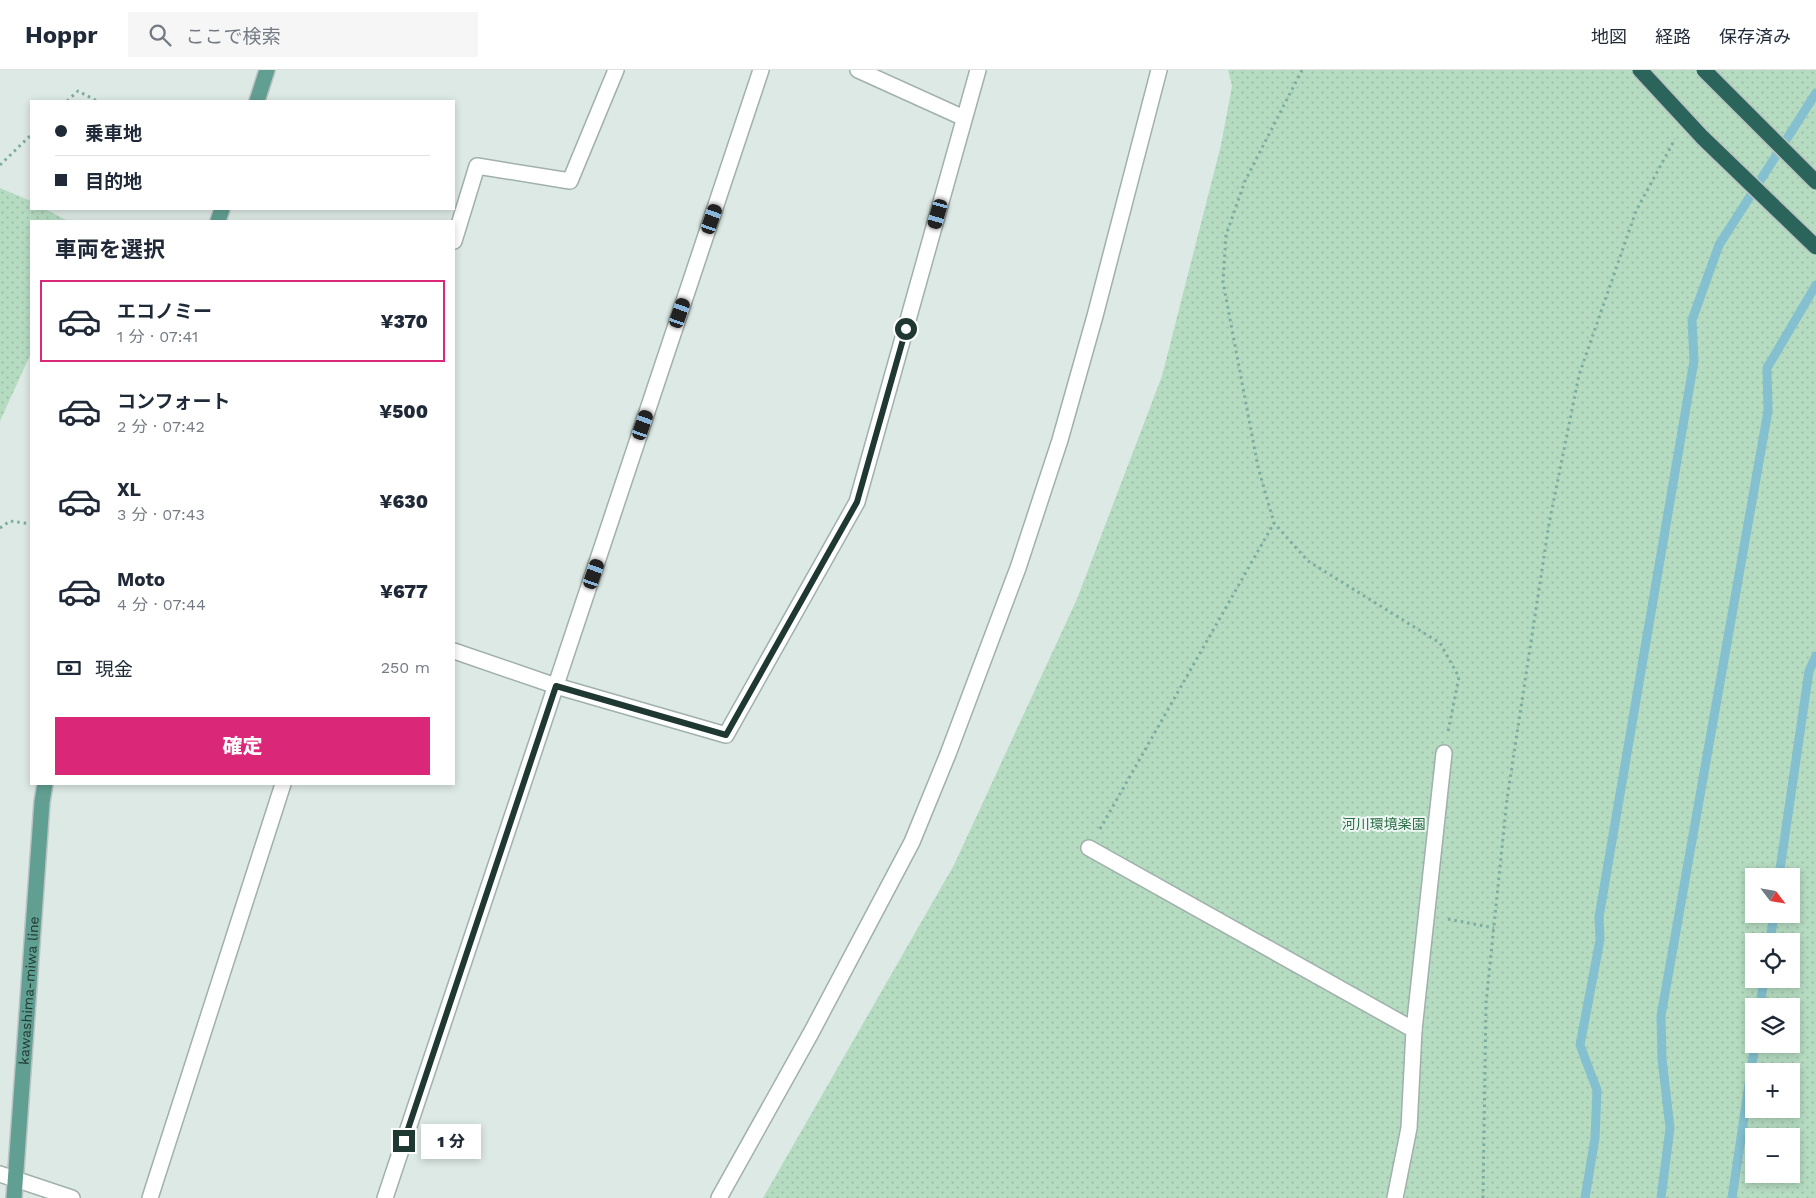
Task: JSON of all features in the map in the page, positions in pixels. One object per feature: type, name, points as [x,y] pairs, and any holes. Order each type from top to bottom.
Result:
[{"type":"highway","points":[[1640,70],[1702,137],[1816,246]]},
{"type":"highway","points":[[1704,70],[1816,182]]},
{"type":"main road","points":[[257,100],[267,70]]},
{"type":"main road","name":"kawashima-miwa line","points":[[14,1198],[42,802],[45,785]]},
{"type":"street","points":[[455,238],[477,166],[570,181],[616,70]]},
{"type":"street","points":[[386,1198],[761,70]]},
{"type":"street","points":[[858,70],[964,118]]},
{"type":"street","points":[[455,651],[556,686],[726,735],[857,502],[978,70]]},
{"type":"street","points":[[719,1198],[811,1033],[912,842],[948,754],[1018,568],[1060,440],[1095,316],[1159,70]]},
{"type":"street","points":[[1395,1198],[1409,1128],[1414,1030],[1444,753]]},
{"type":"street","points":[[150,1198],[284,785]]},
{"type":"street","points":[[1089,848],[1414,1030]]},
{"type":"street","points":[[0,1174],[72,1198]]},
{"type":"path","points":[[1302,70],[1245,181],[1226,235],[1223,282],[1258,468],[1274,523],[1308,561],[1440,643],[1458,677],[1444,753]]},
{"type":"path","points":[[68,100],[78,91],[96,100]]},
{"type":"path","points":[[1483,1198],[1486,1002],[1507,799],[1549,524],[1578,375],[1636,211],[1678,132]]},
{"type":"path","points":[[0,165],[30,137]]},
{"type":"path","points":[[0,528],[10,521],[30,524]]},
{"type":"path","points":[[1089,848],[1274,523]]},
{"type":"path","points":[[1426,915],[1494,928]]},
{"type":"green space","name":"河川環境楽園","points":[[1228,70],[1816,70],[1816,1198],[763,1198],[954,865],[1077,599],[1162,376],[1221,145],[1232,86]]},
{"type":"green space","points":[[0,188],[30,201],[30,210],[47,210],[66,220],[30,220],[30,355],[0,421]]},
{"type":"waterway","points":[[1585,1198],[1595,1138],[1597,1090],[1580,1045],[1600,940],[1599,917],[1694,361],[1692,320],[1719,245],[1816,93]]},
{"type":"waterway","points":[[1661,1198],[1670,1128],[1662,1059],[1661,1016],[1768,411],[1767,368],[1816,285]]},
{"type":"waterway","points":[[1780,868],[1809,671],[1816,656]]},
{"type":"waterway","points":[[1771,933],[1773,923]]},
{"type":"waterway","points":[[1761,998],[1763,988]]},
{"type":"waterway","points":[[1732,1198],[1754,1053]]},
{"type":"route","points":[[404,1141],[556,686],[726,735],[857,502],[906,329]]}]
